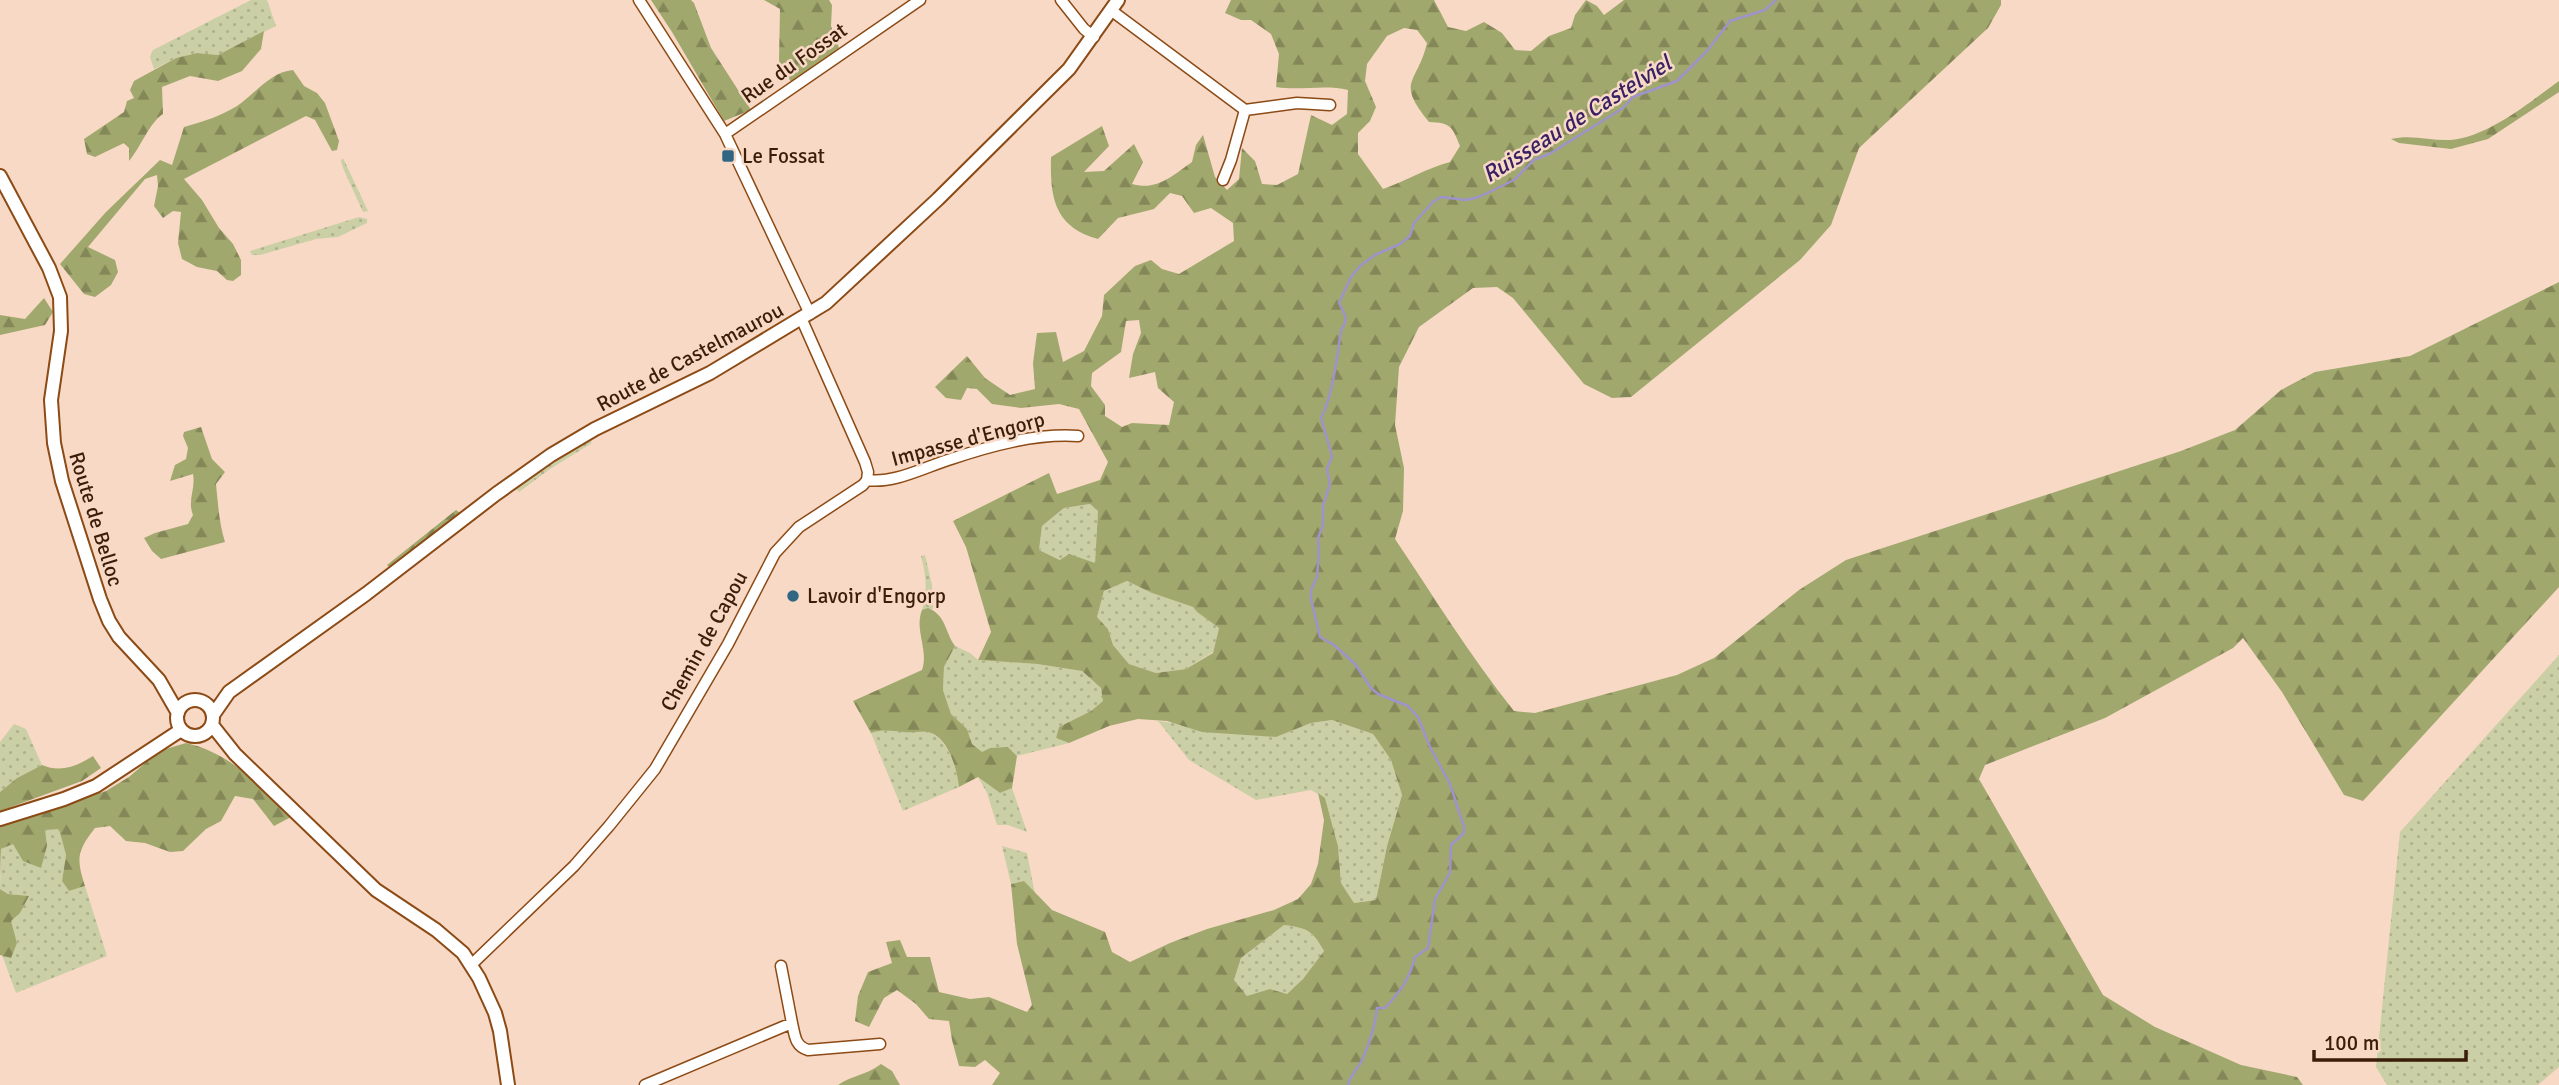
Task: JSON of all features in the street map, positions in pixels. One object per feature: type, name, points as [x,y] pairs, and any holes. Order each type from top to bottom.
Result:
[{"type":"street","points":[[639,0],[725,134],[806,317],[868,471],[867,480]]},
{"type":"street","name":"Rue du Fossat","points":[[725,134],[920,0]]},
{"type":"street","points":[[1061,0],[1084,29],[1094,37]]},
{"type":"street","points":[[1115,6],[1245,110],[1297,103],[1330,105]]},
{"type":"street","name":"Route de Castelmaurou","points":[[197,701],[229,692],[366,594],[551,455],[595,429],[710,373],[806,317],[841,292],[1061,77],[1115,6]]},
{"type":"street","points":[[1223,180],[1245,110]]},
{"type":"street","name":"Route de Belloc","points":[[0,176],[49,268],[60,297],[62,311],[51,400],[54,443],[62,481],[109,621],[119,638],[159,680],[178,713],[181,730]]},
{"type":"street","name":"Impasse d'Engorp","points":[[867,480],[887,480],[1008,444],[1058,434],[1078,436]]},
{"type":"street","name":"Chemin de Capou","points":[[471,964],[574,866],[655,769],[728,644],[765,569],[788,538],[813,517],[854,493],[867,480]]},
{"type":"street","name":"Route de Belloc","points":[[159,680],[210,707],[213,720],[234,754]]},
{"type":"street","name":"Route de Castelmaurou","points":[[213,720],[229,692]]},
{"type":"street","points":[[178,713],[183,705],[197,701]]},
{"type":"street","points":[[201,736],[213,720]]},
{"type":"street","points":[[0,819],[96,786],[181,730],[194,737],[201,736],[234,754],[376,890],[436,930],[463,953],[495,1013],[503,1053],[505,1085]]},
{"type":"street","points":[[781,966],[797,1044],[808,1051],[880,1044]]},
{"type":"street","points":[[645,1085],[792,1023]]},
{"type":"green space","points":[[251,0],[267,0],[276,26],[218,55],[197,53],[176,58],[154,69],[150,57],[153,50]]},
{"type":"green space","points":[[651,0],[691,0],[694,3],[711,48],[751,110],[724,121]]},
{"type":"green space","points":[[764,0],[829,0],[832,5],[831,26],[839,48],[791,82],[779,61],[780,9]]},
{"type":"green space","points":[[1231,0],[1434,0],[1448,27],[1466,31],[1484,22],[1502,33],[1515,50],[1531,51],[1549,36],[1571,28],[1575,15],[1586,0],[1597,6],[1604,15],[1624,0],[2001,0],[2001,5],[1988,28],[1859,148],[1831,225],[1800,260],[1631,397],[1612,398],[1584,384],[1513,298],[1497,287],[1473,288],[1419,327],[1399,367],[1395,425],[1404,468],[1403,511],[1395,539],[1467,648],[1514,711],[1535,713],[1677,675],[1714,658],[1799,590],[1846,560],[2181,451],[2235,430],[2281,390],[2315,372],[2410,356],[2559,282],[2559,587],[2363,801],[2344,795],[2282,692],[2243,638],[2233,648],[2105,718],[1985,765],[1979,779],[2103,995],[2155,1027],[2241,1065],[2297,1077],[2303,1085],[992,1085],[1000,1073],[985,1060],[975,1067],[959,1066],[949,1021],[929,1019],[916,1004],[897,990],[884,998],[869,1027],[855,1021],[858,996],[868,972],[892,963],[886,942],[900,940],[907,957],[930,957],[939,992],[970,999],[989,997],[1027,1012],[1032,1005],[1017,944],[1011,884],[1024,881],[1052,910],[1105,932],[1112,952],[1130,962],[1207,929],[1274,910],[1298,899],[1311,884],[1318,864],[1324,820],[1318,793],[1325,798],[1338,846],[1341,883],[1354,903],[1376,900],[1387,846],[1402,795],[1391,760],[1373,734],[1332,720],[1311,723],[1276,737],[1202,732],[1167,721],[1138,719],[1109,726],[1069,743],[1056,738],[1059,727],[1091,711],[1103,701],[1101,688],[1082,671],[1037,664],[978,660],[991,632],[966,547],[953,521],[1049,473],[1057,494],[1100,480],[1108,462],[1079,409],[1059,404],[1021,408],[992,404],[977,389],[967,388],[961,400],[946,398],[935,387],[967,356],[985,378],[1010,395],[1035,389],[1033,363],[1037,333],[1056,332],[1063,362],[1084,351],[1102,316],[1104,295],[1135,266],[1151,260],[1162,269],[1179,274],[1234,241],[1233,223],[1211,208],[1194,213],[1182,196],[1170,193],[1154,209],[1118,218],[1098,239],[1083,234],[1072,227],[1058,209],[1052,185],[1051,157],[1102,126],[1109,146],[1084,172],[1104,171],[1134,144],[1143,162],[1132,184],[1157,184],[1192,162],[1196,145],[1203,135],[1215,177],[1227,190],[1239,179],[1242,148],[1255,161],[1262,184],[1277,185],[1298,174],[1311,115],[1332,125],[1347,114],[1348,90],[1276,87],[1279,54],[1271,34],[1251,20],[1241,20],[1225,13]],"holes":[[[1404,28],[1417,30],[1427,43],[1412,82],[1413,98],[1429,122],[1450,127],[1460,146],[1450,162],[1383,189],[1358,154],[1358,133],[1370,121],[1376,107],[1365,81],[1367,64],[1387,36]],[[1139,320],[1141,333],[1133,354],[1129,378],[1155,372],[1158,388],[1174,402],[1169,425],[1132,423],[1122,427],[1105,416],[1105,405],[1091,386],[1092,373],[1121,352],[1126,321]],[[1090,504],[1098,511],[1095,563],[1069,554],[1060,560],[1039,550],[1042,526],[1064,508]],[[1127,581],[1193,607],[1219,628],[1213,653],[1186,669],[1156,673],[1129,664],[1113,645],[1108,629],[1097,617],[1104,591]],[[1284,925],[1308,931],[1324,951],[1303,979],[1287,994],[1270,989],[1247,996],[1234,980],[1241,958]]]},
{"type":"green space","points":[[264,31],[261,49],[242,71],[218,81],[190,76],[162,87],[163,114],[153,123],[129,161],[129,148],[124,143],[95,157],[87,154],[84,139],[124,112],[127,101],[134,98],[130,90],[134,81],[176,58],[197,53],[218,55]]},
{"type":"green space","points":[[293,70],[304,86],[317,93],[325,103],[339,141],[337,150],[332,151],[315,120],[306,116],[184,179],[233,244],[241,260],[241,275],[233,281],[227,280],[217,271],[197,267],[182,259],[178,243],[181,212],[173,211],[163,218],[154,206],[157,175],[145,179],[88,247],[115,260],[118,272],[111,285],[95,297],[84,294],[60,264],[106,212],[160,160],[172,165],[184,127],[231,110],[270,79]]},
{"type":"green space","points":[[2559,81],[2559,92],[2488,139],[2451,149],[2399,143],[2391,139],[2406,137],[2451,140],[2465,137],[2494,126]]},
{"type":"green space","points":[[343,158],[368,211],[363,212],[343,168]]},
{"type":"green space","points":[[359,217],[367,219],[367,223],[338,237],[316,239],[260,255],[252,255],[250,251]]},
{"type":"green space","points":[[44,298],[53,312],[45,325],[0,335],[0,315],[25,319]]},
{"type":"green space","points":[[201,427],[212,459],[225,472],[216,484],[225,542],[161,559],[144,538],[188,524],[193,515],[193,474],[170,481],[175,465],[186,459],[188,448],[184,432]]},
{"type":"green space","points":[[589,439],[592,443],[519,492],[516,489],[517,486]]},
{"type":"green space","points":[[1090,504],[1098,511],[1095,564],[1061,560],[1039,550],[1042,526],[1064,508]]},
{"type":"green space","points":[[456,510],[460,513],[390,568],[387,565]]},
{"type":"green space","points":[[925,555],[932,585],[933,609],[922,610],[926,583],[921,556]]},
{"type":"green space","points":[[1127,581],[1193,607],[1219,628],[1213,652],[1186,669],[1156,673],[1129,664],[1113,645],[1108,629],[1097,617],[1104,591]]},
{"type":"green space","points":[[928,608],[942,619],[955,646],[944,667],[943,690],[951,714],[967,729],[972,744],[982,752],[990,748],[1008,747],[1017,756],[1012,788],[1000,793],[978,777],[959,787],[954,762],[941,739],[924,732],[871,733],[853,701],[922,670],[924,655],[920,618],[922,610]]},
{"type":"green space","points":[[955,646],[978,660],[1037,664],[1082,671],[1101,688],[1104,701],[1091,711],[1059,727],[1056,738],[1069,743],[1017,756],[1008,747],[982,753],[972,744],[967,729],[951,714],[943,690],[944,667]]},
{"type":"green space","points":[[2559,655],[2559,1067],[2538,1085],[2387,1085],[2376,1067],[2400,832]]},
{"type":"green space","points":[[1332,720],[1373,734],[1391,760],[1402,795],[1387,846],[1376,900],[1354,903],[1341,883],[1338,846],[1325,798],[1311,790],[1256,800],[1189,760],[1158,721],[1276,737],[1311,723]]},
{"type":"green space","points":[[14,724],[26,729],[42,765],[17,778],[0,792],[0,742]]},
{"type":"green space","points":[[885,729],[928,732],[937,737],[951,756],[959,787],[903,811],[871,733]]},
{"type":"green space","points":[[186,743],[217,754],[244,772],[291,817],[274,826],[253,799],[235,796],[221,821],[206,829],[183,851],[170,852],[145,843],[126,841],[110,826],[95,828],[80,855],[85,886],[69,891],[62,881],[66,855],[59,829],[45,830],[47,846],[41,868],[23,861],[13,844],[1,849],[0,876],[0,826],[106,791],[129,777],[159,751]]},
{"type":"green space","points":[[93,756],[101,768],[82,781],[0,811],[0,792],[17,778],[42,765],[69,767]]},
{"type":"green space","points":[[978,777],[1000,793],[1012,788],[1027,832],[1008,825],[997,825],[987,793]]},
{"type":"green space","points":[[59,828],[66,855],[62,881],[69,891],[85,886],[107,956],[16,993],[2,955],[11,957],[17,942],[10,921],[20,913],[28,896],[8,894],[0,889],[1,849],[44,830]]},
{"type":"green space","points":[[1002,846],[1027,853],[1035,894],[1024,881],[1011,884]]},
{"type":"green space","points":[[0,889],[8,894],[29,896],[20,913],[11,921],[17,943],[11,958],[0,955]]},
{"type":"green space","points":[[1284,925],[1308,932],[1324,951],[1303,979],[1287,994],[1270,989],[1248,997],[1234,980],[1241,958]]},
{"type":"green space","points":[[881,1064],[892,1071],[900,1085],[838,1085],[870,1071]]},
{"type":"waterway","name":"Ruisseau de Castelviel","points":[[1348,1085],[1367,1047],[1377,1008],[1385,1008],[1400,990],[1415,957],[1428,948],[1435,899],[1450,873],[1451,845],[1464,833],[1464,827],[1450,784],[1430,747],[1418,717],[1408,706],[1378,694],[1355,664],[1334,645],[1320,637],[1311,590],[1317,577],[1318,538],[1323,525],[1323,505],[1330,484],[1327,469],[1332,456],[1321,418],[1332,387],[1345,320],[1339,303],[1351,277],[1360,266],[1410,236],[1414,223],[1433,202],[1441,197],[1466,200],[1479,197],[1514,180],[1534,160],[1551,153],[1623,108],[1633,97],[1677,81],[1707,51],[1730,21],[1765,10],[1776,0]]},
{"type":"place","name":"Le Fossat","points":[[728,156]]},
{"type":"place","name":"Lavoir d'Engorp","points":[[793,596]]}]
